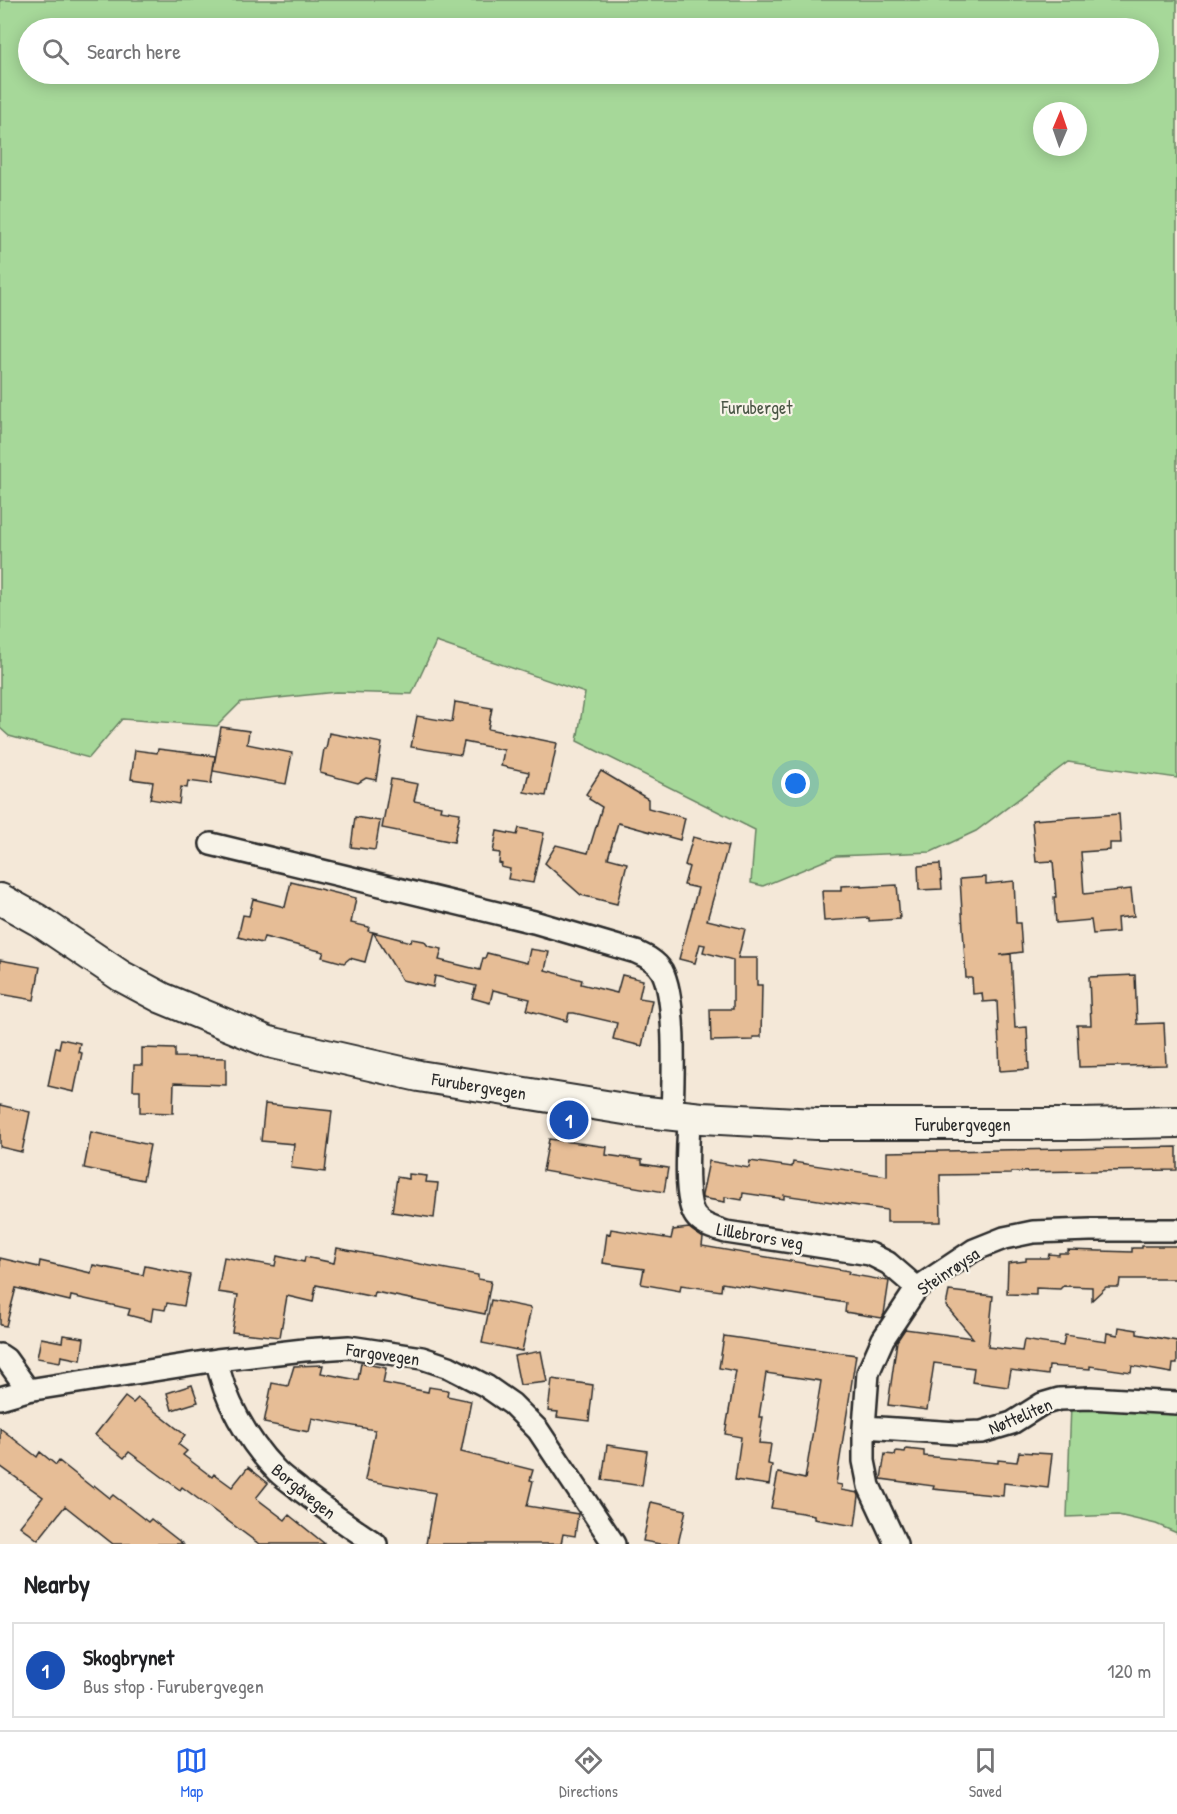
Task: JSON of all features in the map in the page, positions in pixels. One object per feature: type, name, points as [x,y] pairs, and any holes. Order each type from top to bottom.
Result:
[{"type":"main road","name":"Furubergvegen","points":[[0,899],[38,920],[121,976],[162,998],[269,1042],[419,1076],[681,1117],[816,1124],[1177,1122]]},
{"type":"street","points":[[211,844],[534,922],[636,952],[651,959],[661,970],[668,987],[681,1117]]},
{"type":"street","name":"Lillebrors veg","points":[[681,1117],[690,1206],[696,1218],[709,1227],[726,1232],[870,1254],[888,1263],[917,1288]]},
{"type":"street","name":"Steinrøysa","points":[[896,1544],[869,1486],[864,1461],[868,1373],[883,1338],[917,1288],[974,1250],[1004,1238],[1033,1233],[1090,1230],[1177,1230]]},
{"type":"street","name":"Fargovegen","points":[[0,1398],[28,1390],[217,1360],[349,1347],[422,1358],[450,1367],[486,1386],[512,1404],[538,1430],[614,1544]]},
{"type":"street","points":[[0,1355],[6,1359],[28,1390]]},
{"type":"street","name":"Borgåvegen","points":[[217,1360],[220,1380],[231,1405],[257,1447],[276,1471],[333,1515],[376,1544]]},
{"type":"street","name":"Nøtteliten","points":[[864,1427],[957,1433],[982,1432],[1012,1423],[1042,1404],[1059,1399],[1090,1398],[1177,1403]]},
{"type":"green space","name":"Furuberget","points":[[0,0],[1177,0],[1177,778],[1068,762],[976,831],[931,852],[836,856],[763,886],[751,883],[755,830],[577,741],[585,693],[436,642],[412,694],[336,692],[241,702],[217,726],[122,719],[89,758],[9,736],[0,728]]},
{"type":"green space","points":[[1071,1404],[1177,1410],[1177,1533],[1156,1524],[1118,1515],[1067,1517]]},
{"type":"building","points":[[455,702],[492,708],[488,729],[557,743],[546,796],[524,792],[529,772],[501,766],[504,750],[464,742],[461,755],[411,747],[417,716],[452,722]]},
{"type":"building","points":[[221,727],[249,731],[247,744],[292,753],[286,784],[213,771]]},
{"type":"building","points":[[329,733],[382,743],[376,780],[366,778],[358,783],[320,773]]},
{"type":"building","points":[[158,749],[215,756],[211,784],[188,781],[187,788],[181,787],[179,804],[150,799],[153,782],[131,779],[135,750],[157,753]]},
{"type":"building","points":[[601,771],[648,799],[648,808],[685,818],[680,840],[618,823],[608,858],[627,863],[617,904],[581,895],[545,863],[556,845],[588,853],[602,807],[589,799],[590,797],[586,794]]},
{"type":"building","points":[[391,779],[418,784],[414,801],[441,806],[440,810],[460,813],[454,842],[382,828]]},
{"type":"building","points":[[1119,814],[1121,843],[1110,843],[1110,850],[1081,852],[1084,894],[1131,889],[1134,916],[1117,918],[1118,932],[1093,934],[1091,920],[1056,923],[1053,861],[1036,862],[1032,820]]},
{"type":"building","points":[[355,817],[380,821],[375,850],[351,847]]},
{"type":"building","points":[[519,828],[544,833],[533,883],[508,879],[510,869],[501,867],[500,853],[493,852],[497,831],[517,835]]},
{"type":"building","points":[[693,837],[728,846],[707,920],[745,929],[738,958],[757,958],[757,985],[762,985],[761,1037],[753,1037],[753,1040],[711,1041],[710,1009],[733,1009],[733,960],[703,952],[705,945],[700,944],[695,963],[679,959],[698,888],[684,885],[689,867],[685,865]]},
{"type":"building","points":[[940,864],[942,889],[919,890],[918,866]]},
{"type":"building","points":[[986,877],[986,884],[1014,881],[1016,923],[1020,923],[1022,952],[1000,955],[1011,954],[1015,1028],[1027,1027],[1029,1069],[1000,1071],[997,1001],[983,1002],[982,993],[973,994],[972,978],[966,978],[960,879]]},
{"type":"building","points":[[291,882],[356,898],[351,923],[369,927],[368,931],[373,932],[365,962],[350,958],[344,963],[322,957],[324,952],[264,937],[262,943],[238,937],[243,915],[249,916],[253,899],[285,907]]},
{"type":"building","points":[[861,885],[861,887],[897,885],[900,919],[869,921],[869,918],[824,921],[822,891],[841,891],[841,886]]},
{"type":"building","points":[[373,932],[411,942],[412,939],[424,941],[428,946],[442,949],[439,960],[480,970],[487,953],[527,963],[530,949],[549,952],[545,970],[582,980],[581,984],[617,993],[622,975],[643,980],[639,998],[652,1000],[642,1046],[613,1039],[617,1023],[574,1013],[569,1013],[567,1021],[527,1010],[530,999],[493,990],[490,1003],[472,998],[476,986],[435,976],[433,987],[402,980]]},
{"type":"building","points":[[0,960],[40,967],[34,1000],[0,994]]},
{"type":"building","points":[[1135,975],[1137,1024],[1164,1023],[1166,1065],[1079,1067],[1077,1025],[1091,1025],[1089,977]]},
{"type":"building","points":[[61,1039],[80,1043],[78,1052],[82,1053],[74,1092],[48,1086],[56,1047],[59,1048]]},
{"type":"building","points":[[142,1048],[175,1049],[175,1057],[226,1058],[226,1085],[174,1083],[173,1113],[140,1112],[140,1090],[133,1090],[134,1065],[142,1065]]},
{"type":"building","points":[[265,1104],[332,1111],[325,1172],[291,1168],[294,1144],[261,1141]]},
{"type":"building","points":[[0,1105],[30,1112],[22,1152],[0,1147]]},
{"type":"building","points":[[91,1132],[150,1145],[143,1180],[84,1168]]},
{"type":"building","points":[[549,1139],[607,1147],[606,1155],[642,1160],[642,1164],[668,1168],[664,1192],[543,1171]]},
{"type":"building","points":[[1177,1147],[1177,1170],[940,1175],[941,1222],[887,1222],[887,1210],[784,1195],[784,1199],[743,1193],[742,1200],[725,1197],[725,1202],[702,1198],[709,1161],[749,1168],[750,1161],[792,1167],[793,1162],[887,1176],[887,1152]]},
{"type":"building","points":[[409,1174],[427,1176],[426,1182],[438,1183],[434,1218],[392,1212],[397,1177],[409,1179]]},
{"type":"building","points":[[689,1228],[703,1238],[702,1246],[849,1271],[848,1274],[889,1281],[884,1314],[882,1318],[845,1312],[846,1303],[722,1283],[721,1291],[681,1285],[680,1291],[641,1284],[644,1269],[603,1263],[607,1233],[610,1234],[611,1229],[671,1239],[673,1230]]},
{"type":"building","points":[[1142,1246],[1177,1246],[1177,1279],[1120,1279],[1119,1287],[1106,1287],[1092,1300],[1092,1287],[1036,1288],[1036,1295],[1007,1294],[1008,1263],[1026,1261],[1026,1258],[1048,1258],[1049,1254],[1059,1255],[1059,1253],[1068,1253],[1068,1250],[1132,1252],[1132,1248],[1142,1248]]},
{"type":"building","points":[[337,1248],[478,1275],[478,1279],[491,1281],[485,1314],[375,1292],[374,1297],[316,1285],[313,1302],[287,1296],[280,1337],[232,1332],[238,1295],[218,1292],[224,1257],[275,1266],[277,1256],[304,1262],[305,1257],[334,1263]]},
{"type":"building","points":[[0,1258],[39,1267],[40,1261],[91,1273],[93,1265],[143,1275],[145,1266],[190,1275],[184,1306],[167,1303],[165,1310],[153,1308],[151,1321],[128,1315],[130,1309],[71,1296],[70,1301],[16,1288],[6,1326],[0,1325]]},
{"type":"building","points":[[949,1291],[993,1296],[988,1347],[1022,1351],[1024,1340],[1063,1346],[1065,1335],[1106,1341],[1107,1333],[1118,1335],[1119,1327],[1137,1330],[1137,1334],[1177,1341],[1177,1364],[1173,1364],[1172,1373],[1132,1366],[1131,1372],[1090,1366],[1090,1369],[1049,1366],[1048,1375],[1011,1370],[1008,1387],[972,1382],[974,1368],[934,1363],[927,1410],[888,1405],[897,1341],[905,1329],[973,1338],[946,1306]]},
{"type":"building","points":[[491,1300],[531,1308],[522,1351],[482,1343]]},
{"type":"building","points":[[63,1335],[84,1338],[81,1360],[61,1356],[60,1362],[37,1358],[41,1338],[62,1342]]},
{"type":"building","points":[[724,1336],[856,1355],[836,1484],[842,1485],[841,1490],[858,1493],[855,1526],[814,1519],[814,1515],[771,1508],[778,1473],[805,1479],[821,1381],[766,1373],[759,1417],[763,1417],[759,1443],[771,1444],[768,1464],[772,1465],[769,1485],[735,1480],[741,1437],[725,1434],[736,1371],[719,1368]]},
{"type":"building","points":[[541,1351],[547,1382],[520,1385],[514,1356]]},
{"type":"building","points":[[361,1363],[386,1368],[383,1383],[428,1392],[429,1387],[448,1390],[447,1396],[471,1401],[461,1452],[533,1470],[530,1480],[533,1481],[527,1506],[578,1514],[575,1536],[563,1534],[561,1544],[426,1544],[435,1493],[365,1480],[375,1430],[312,1418],[309,1432],[264,1423],[272,1383],[288,1386],[294,1366],[323,1365],[321,1373],[358,1380]]},
{"type":"building","points":[[552,1379],[593,1385],[589,1421],[557,1417],[558,1412],[548,1411]]},
{"type":"building","points":[[192,1385],[198,1402],[172,1410],[167,1393]]},
{"type":"building","points":[[125,1397],[133,1403],[138,1398],[185,1435],[178,1444],[187,1451],[183,1455],[212,1477],[214,1474],[232,1487],[248,1467],[268,1483],[256,1498],[285,1520],[289,1515],[325,1544],[259,1544],[182,1487],[180,1490],[129,1452],[124,1458],[95,1435]]},
{"type":"building","points":[[0,1428],[37,1457],[40,1452],[56,1465],[59,1461],[93,1488],[95,1486],[110,1498],[113,1495],[148,1522],[151,1519],[183,1544],[113,1544],[65,1506],[38,1540],[20,1526],[43,1497],[0,1466]]},
{"type":"building","points":[[607,1445],[647,1451],[642,1486],[602,1480]]},
{"type":"building","points":[[906,1449],[924,1451],[924,1456],[998,1463],[998,1460],[1017,1462],[1019,1452],[1052,1454],[1048,1488],[1004,1483],[1003,1496],[933,1489],[934,1486],[881,1479],[885,1454],[895,1455],[896,1451],[905,1452]]},
{"type":"building","points":[[651,1502],[686,1510],[678,1544],[643,1541]]},
{"type":"place","name":"Skogbrynet","points":[[569,1120]]}]
